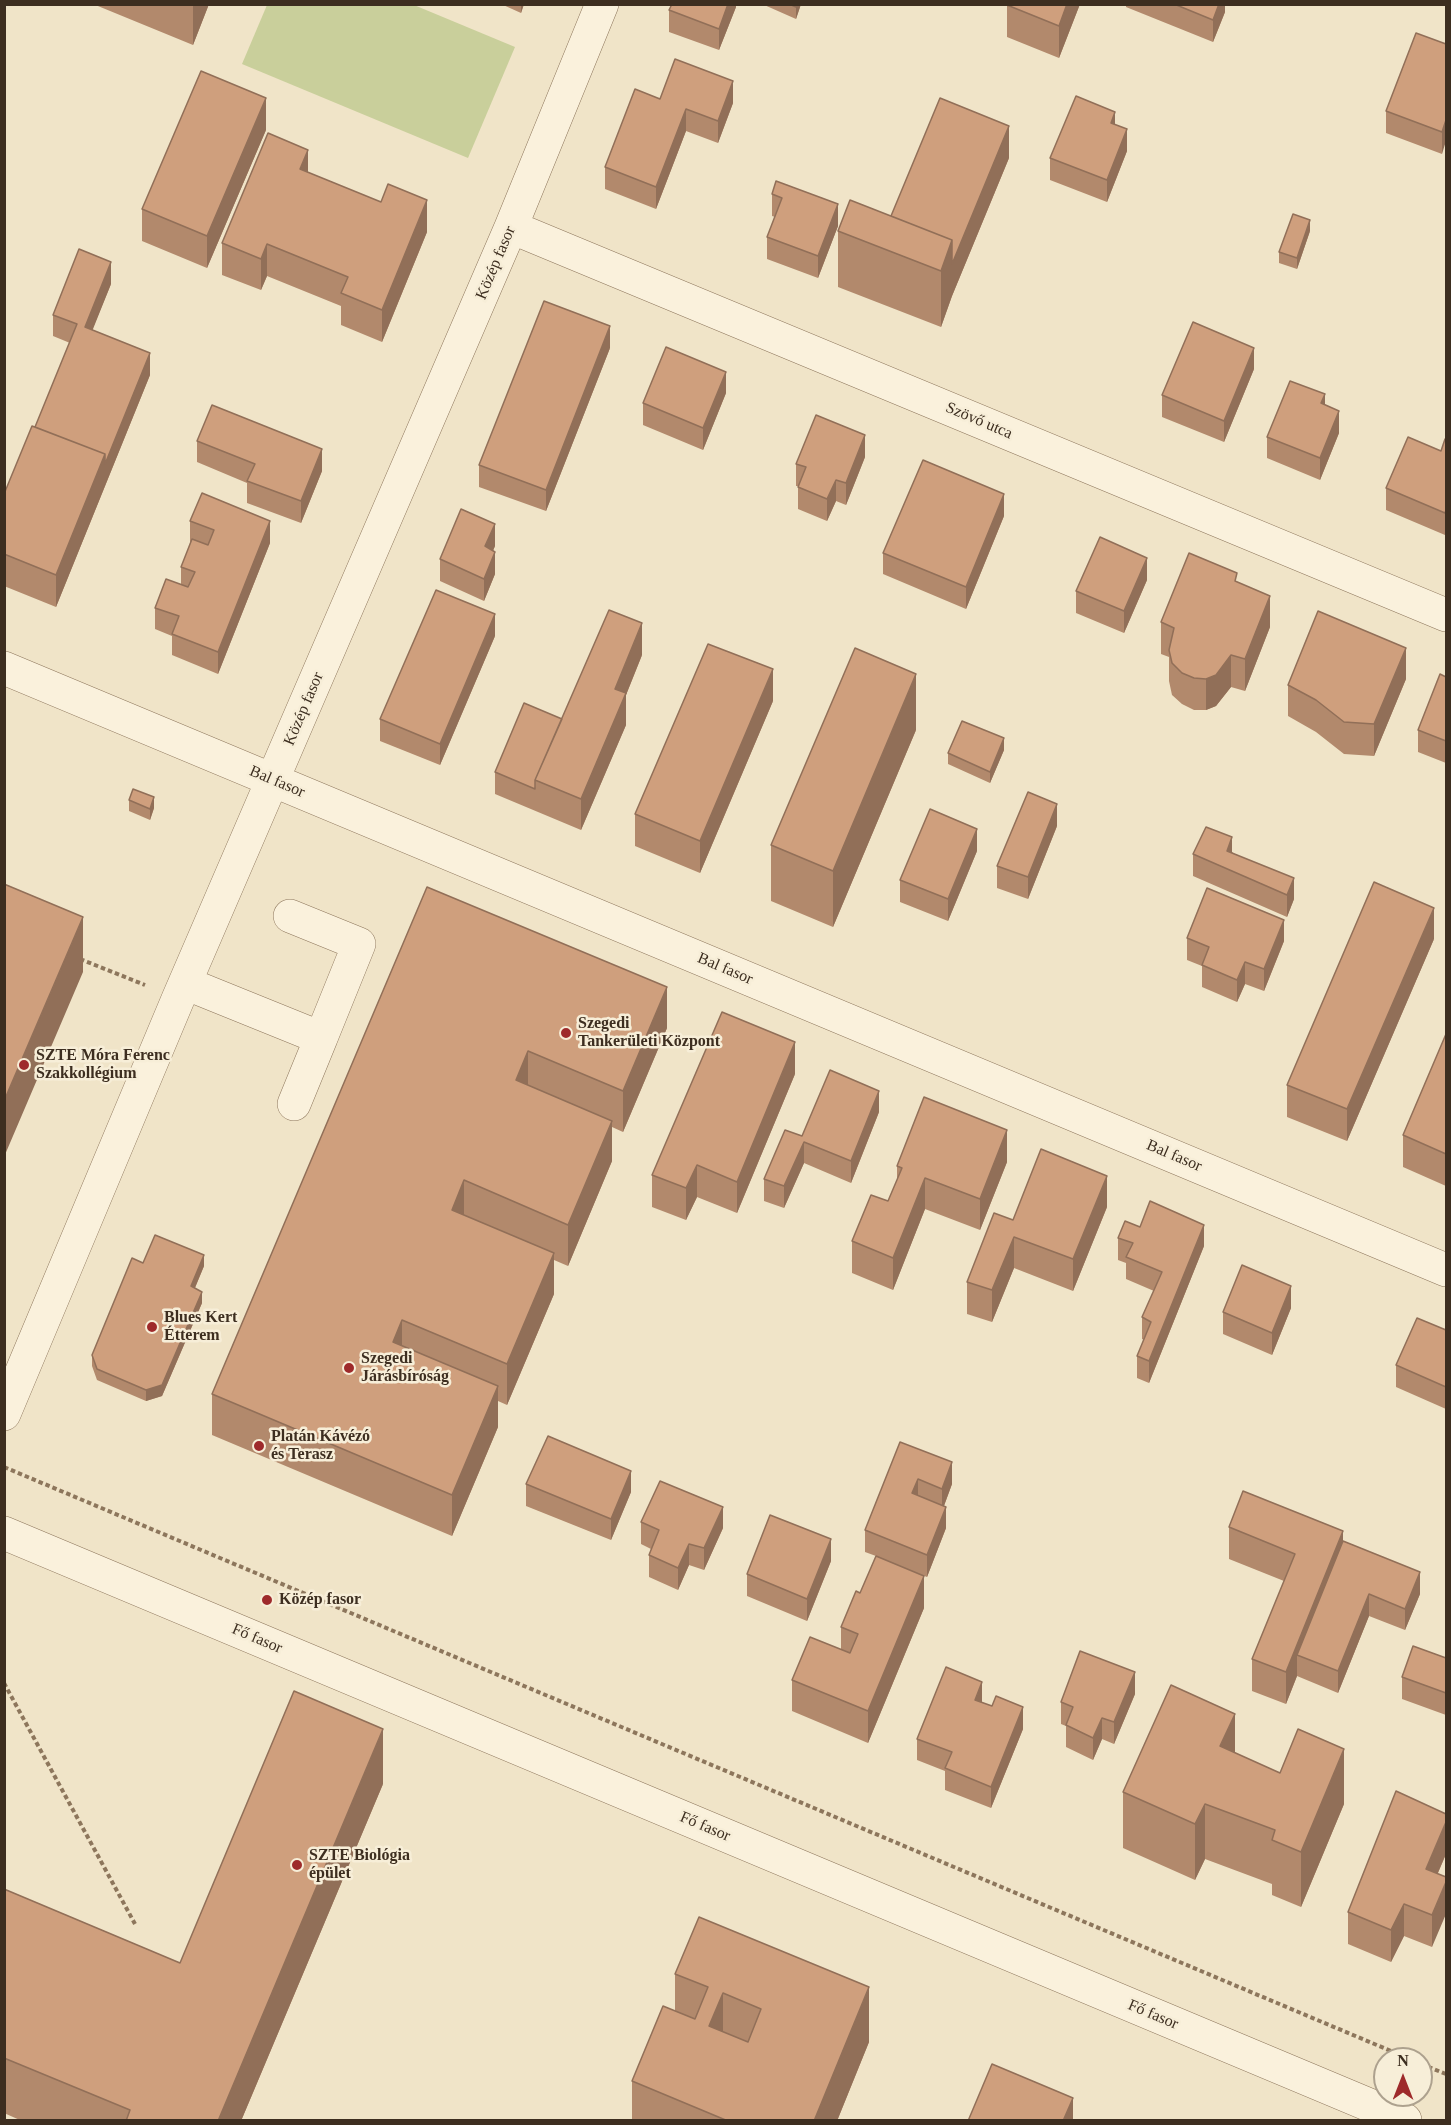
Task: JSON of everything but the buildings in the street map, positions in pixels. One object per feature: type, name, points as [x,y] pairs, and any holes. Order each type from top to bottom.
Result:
[{"type":"street","name":"Közép fasor","points":[[4,1414],[182,991],[511,227],[602,4]]},
{"type":"street","name":"Szövő utca","points":[[511,227],[1446,615]]},
{"type":"street","name":"Bal fasor","points":[[4,668],[1446,1270]]},
{"type":"street","points":[[290,916],[359,944],[294,1104]]},
{"type":"street","points":[[182,991],[321,1038]]},
{"type":"street","name":"Fő fasor","points":[[4,1533],[1405,2121]]},
{"type":"path","points":[[70,954],[182,991]]},
{"type":"path","points":[[4,1467],[1382,2047]]},
{"type":"path","points":[[4,1683],[135,1924]]},
{"type":"green space","points":[[267,5],[414,5],[515,47],[468,158],[242,64]]},
{"type":"place","name":"Szegedi Tankerületi Központ","points":[[566,1033]]},
{"type":"place","name":"SZTE Móra Ferenc Szakkollégium","points":[[24,1065]]},
{"type":"place","name":"Blues Kert Étterem","points":[[152,1327]]},
{"type":"place","name":"Szegedi Járásbíróság","points":[[349,1368]]},
{"type":"place","name":"Platán Kávézó és Terasz","points":[[259,1446]]},
{"type":"place","name":"Közép fasor","points":[[267,1600]]},
{"type":"place","name":"SZTE Biológia épület","points":[[297,1865]]}]
